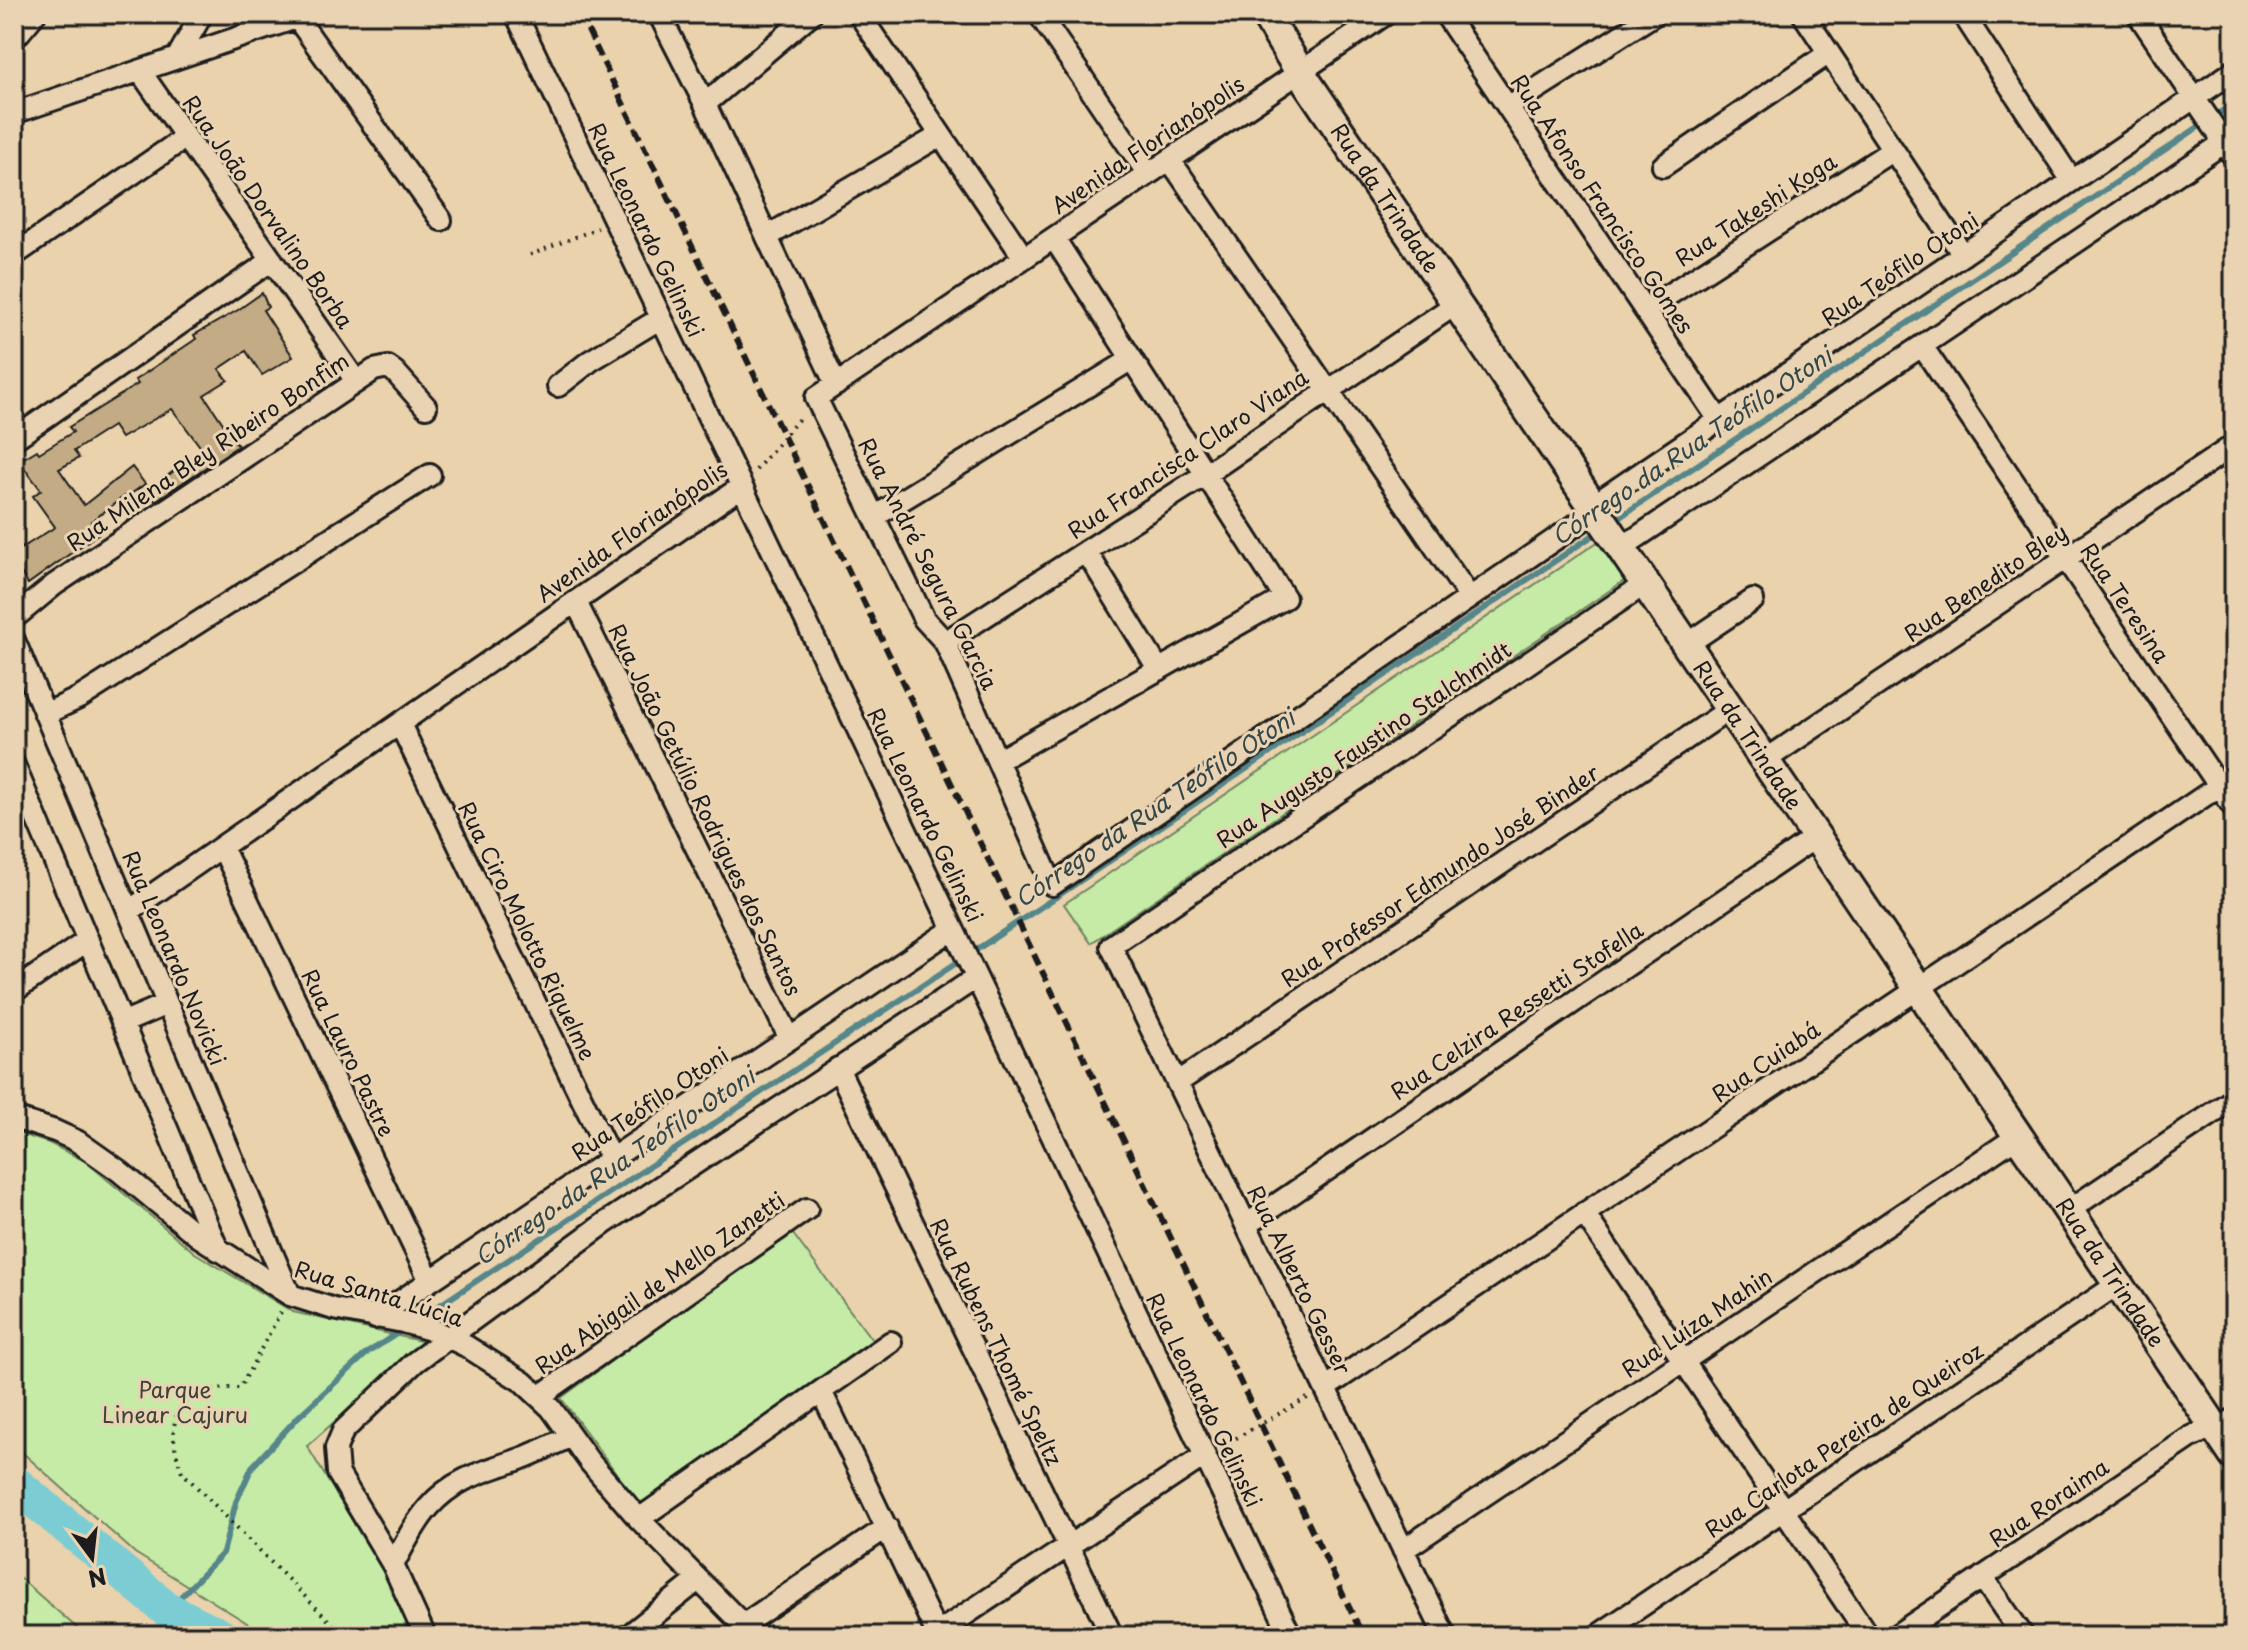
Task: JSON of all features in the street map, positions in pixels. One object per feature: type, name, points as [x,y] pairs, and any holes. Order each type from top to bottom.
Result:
[{"type":"main road","name":"Rua da Trindade","points":[[1265,14],[1300,72],[2118,1284],[2225,1424],[2234,1456]]},
{"type":"street","points":[[14,39],[35,14]]},
{"type":"street","points":[[177,58],[202,14]]},
{"type":"street","name":"Rua Leonardo Gelinski","points":[[516,14],[1291,1636]]},
{"type":"street","points":[[659,14],[768,236],[836,385]]},
{"type":"street","points":[[705,104],[811,14]]},
{"type":"street","points":[[859,14],[1024,258]]},
{"type":"street","points":[[1039,14],[1148,174]]},
{"type":"street","name":"Avenida Florianópolis","points":[[816,398],[1386,14]]},
{"type":"street","name":"Rua Afonso Francisco Gomes","points":[[1445,14],[1719,420]]},
{"type":"street","points":[[1508,107],[1655,14]]},
{"type":"street","points":[[1803,14],[1963,255]]},
{"type":"street","points":[[1963,14],[2072,181]]},
{"type":"street","points":[[1621,548],[1922,346],[2231,145],[2138,14]]},
{"type":"street","points":[[14,113],[302,16],[441,220]]},
{"type":"street","points":[[1663,166],[1829,53]]},
{"type":"street","name":"Rua João Dorvalino Borba","points":[[140,71],[356,381]]},
{"type":"street","name":"Rua Teófilo Otoni","points":[[1052,885],[1470,598],[1719,420],[2234,71]]},
{"type":"street","points":[[768,236],[941,135]]},
{"type":"street","points":[[14,255],[186,137]]},
{"type":"street","name":"Rua Takeshi Koga","points":[[1645,310],[1893,150]]},
{"type":"street","points":[[1170,160],[1470,598]]},
{"type":"street","points":[[999,760],[1285,598],[1054,238]]},
{"type":"street","points":[[14,439],[272,260]]},
{"type":"street","name":"Rua Francisca Claro Viana","points":[[945,642],[1206,474],[1456,304]]},
{"type":"street","points":[[558,386],[590,361],[661,318]]},
{"type":"street","name":"Rua Teresina","points":[[1922,346],[2065,558],[2227,781],[2234,808]]},
{"type":"street","points":[[874,517],[1132,359]]},
{"type":"street","name":"Rua Milena Bley Ribeiro Bonfim","points":[[14,618],[54,585],[374,370],[388,367],[426,407]]},
{"type":"street","name":"Rua André Segura Garcia","points":[[816,398],[924,619],[945,642],[1052,885]]},
{"type":"street","name":"Rua Benedito Bley","points":[[1764,761],[2234,445]]},
{"type":"street","points":[[45,714],[81,697],[430,475]]},
{"type":"street","name":"Avenida Florianópolis","points":[[129,911],[741,487]]},
{"type":"street","points":[[1086,551],[1159,670]]},
{"type":"street","name":"Rua Augusto Faustino Stalchmidt","points":[[1111,946],[1645,584]]},
{"type":"street","points":[[1686,645],[1753,600]]},
{"type":"street","name":"Rua João Getúlio Rodrigues dos Santos","points":[[576,602],[790,1039]]},
{"type":"street","name":"Rua Leonardo Novicki","points":[[14,640],[290,1295]]},
{"type":"street","name":"Rua Professor Edmundo José Binder","points":[[1177,1083],[1730,709]]},
{"type":"street","name":"Rua Ciro Molotto Riquelme","points":[[400,724],[611,1159]]},
{"type":"street","points":[[14,765],[218,1250]]},
{"type":"street","name":"Rua Cuiabá","points":[[1325,1388],[2227,781]]},
{"type":"street","name":"Rua Celzira Ressetti Stofella","points":[[1246,1225],[1816,837]]},
{"type":"street","name":"Rua Lauro Pastre","points":[[222,847],[430,1281]]},
{"type":"street","name":"Rua Teófilo Otoni","points":[[375,1318],[790,1039],[955,934]]},
{"type":"street","points":[[14,991],[88,940]]},
{"type":"street","name":"Rua Alberto Gesser","points":[[1111,946],[1445,1636]]},
{"type":"street","points":[[425,1636],[393,1565],[338,1473],[336,1448],[343,1431],[409,1367],[448,1337],[605,1223],[838,1068],[973,972]]},
{"type":"street","points":[[122,1023],[167,1004]]},
{"type":"street","name":"Rua Rubens Thomé Speltz","points":[[838,1068],[1112,1636]]},
{"type":"street","points":[[2069,1210],[2234,1099]]},
{"type":"street","name":"Rua Santa Lúcia","points":[[14,1118],[77,1141],[218,1250],[290,1295],[410,1324],[448,1337],[487,1358],[540,1396],[589,1461],[639,1519],[749,1631]]},
{"type":"street","name":"Rua Luíza Mahin","points":[[1403,1550],[2018,1136]]},
{"type":"street","name":"Rua Abigail de Mello Zanetti","points":[[540,1396],[807,1209]]},
{"type":"street","points":[[1584,1213],[1868,1636]]},
{"type":"street","name":"Rua Carlota Pereira de Queiroz","points":[[1597,1636],[2118,1284]]},
{"type":"street","points":[[639,1519],[891,1342]]},
{"type":"street","points":[[821,1391],[937,1635],[1204,1456]]},
{"type":"street","name":"Rua Roraima","points":[[1895,1636],[2191,1437],[2225,1424]]},
{"type":"street","points":[[393,1565],[418,1521],[448,1489],[471,1475],[517,1460],[571,1436]]},
{"type":"street","points":[[749,1631],[887,1527]]},
{"type":"street","points":[[1982,1577],[2023,1636]]},
{"type":"street","points":[[628,1636],[698,1580]]},
{"type":"path","points":[[530,255],[615,222]]},
{"type":"path","name":"Avenida Florianópolis","points":[[741,487],[816,398]]},
{"type":"path","points":[[290,1295],[240,1388],[215,1387],[191,1395],[176,1416],[172,1435],[182,1472],[344,1636]]},
{"type":"path","points":[[1204,1456],[1325,1388]]},
{"type":"green space","points":[[1599,541],[1625,580],[1091,943],[1064,904]]},
{"type":"green space","name":"Parque Linear Cajuru","points":[[14,1132],[49,1143],[85,1161],[195,1253],[293,1312],[425,1342],[307,1446],[392,1586],[414,1636],[268,1636],[135,1553],[14,1445]]},
{"type":"green space","points":[[790,1230],[872,1340],[642,1508],[561,1398]]},
{"type":"green space","points":[[14,1573],[86,1636],[14,1636]]},
{"type":"building","points":[[262,293],[268,307],[263,310],[293,357],[262,375],[246,351],[219,369],[228,380],[204,395],[238,446],[155,501],[148,491],[202,449],[172,409],[121,438],[113,426],[74,451],[79,458],[59,469],[84,505],[132,467],[145,484],[91,522],[99,533],[28,584],[14,562],[14,553],[55,527],[33,496],[41,490],[19,461],[37,450],[39,453],[73,432],[69,427],[138,384],[135,380],[196,339],[194,335]]},
{"type":"waterway","name":"Córrego da Rua Teófilo Otoni","points":[[1614,521],[2234,103]]},
{"type":"waterway","name":"Córrego da Rua Teófilo Otoni","points":[[416,1321],[1059,895],[1601,530]]},
{"type":"waterway","name":"Córrego da Rua Teófilo Otoni","points":[[168,1610],[223,1553],[236,1502],[252,1467],[298,1417],[367,1353],[407,1327]]},
{"type":"waterway","points":[[14,1483],[168,1610],[220,1636]]},
{"type":"railway","points":[[580,14],[1363,1636]]}]
